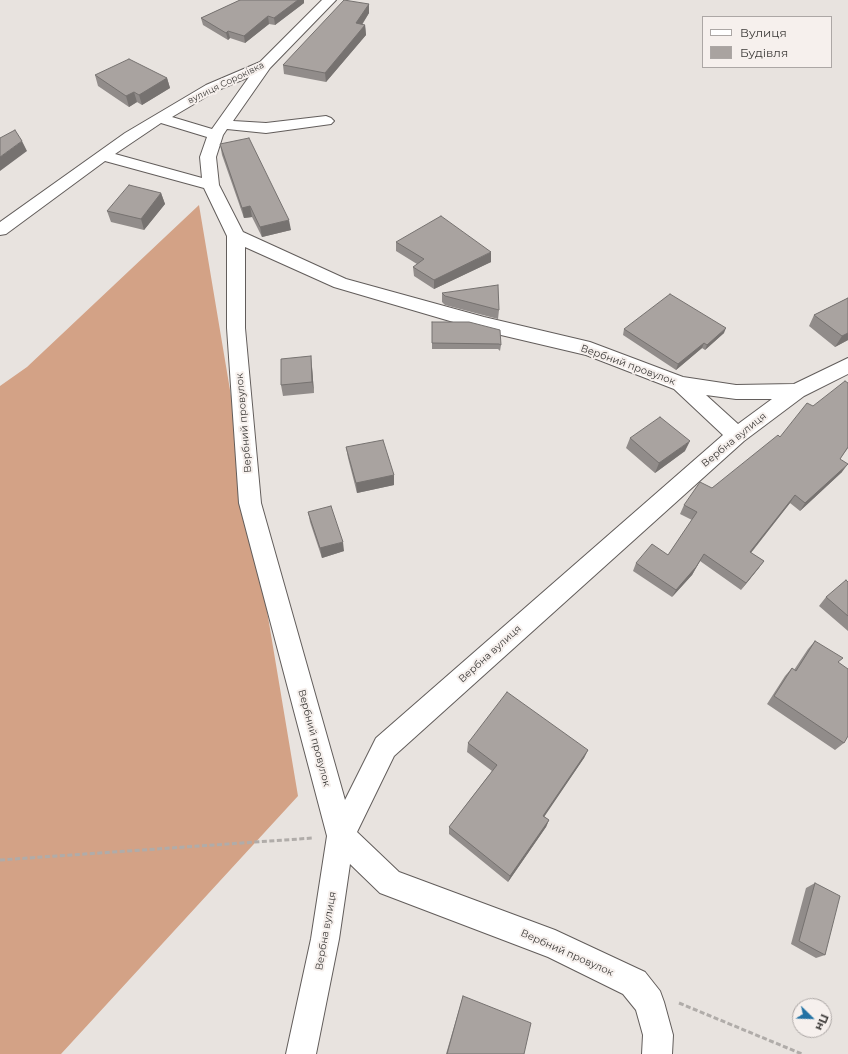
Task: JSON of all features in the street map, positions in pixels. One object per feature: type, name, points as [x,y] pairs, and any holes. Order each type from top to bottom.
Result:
[{"type":"street","name":"вулиця Сороківка","points":[[103,156],[158,118],[211,88],[265,65],[330,0]]},
{"type":"street","name":"Вербний провулок","points":[[265,65],[219,130],[208,157],[211,185],[236,236],[236,328],[250,503],[341,836],[390,883],[555,945],[634,983],[649,1002],[658,1035],[657,1054]]},
{"type":"street","points":[[158,118],[219,130],[240,127],[266,128],[326,121]]},
{"type":"street","points":[[0,230],[103,156],[211,185]]},
{"type":"street","name":"Вербний провулок","points":[[236,236],[340,283],[484,324],[590,349],[681,384],[736,392],[797,391]]},
{"type":"street","name":"Вербна вулиця","points":[[301,1054],[325,939],[341,836],[385,747],[737,435],[797,391],[848,365]]},
{"type":"street","points":[[681,384],[737,435]]},
{"type":"path","points":[[0,860],[341,836]]},
{"type":"path","points":[[649,1002],[674,1001],[802,1054]]},
{"type":"shaded area","points":[[199,205],[298,796],[61,1054],[0,1054],[0,386],[27,367]]},
{"type":"building","points":[[240,0],[298,0],[274,18],[268,16],[244,36],[228,31],[226,33],[201,18]]},
{"type":"building","points":[[344,0],[369,4],[356,23],[365,25],[325,73],[283,65]]},
{"type":"building","points":[[129,59],[167,78],[139,95],[134,92],[126,96],[95,75]]},
{"type":"building","points":[[15,130],[22,141],[0,157],[0,138]]},
{"type":"building","points":[[249,138],[289,220],[260,227],[250,206],[242,208],[220,144]]},
{"type":"building","points":[[129,185],[161,193],[141,219],[107,211]]},
{"type":"building","points":[[441,216],[491,252],[434,280],[413,267],[424,259],[396,242]]},
{"type":"building","points":[[498,285],[499,310],[445,296],[442,293]]},
{"type":"building","points":[[670,294],[726,328],[707,345],[704,343],[678,364],[624,329]]},
{"type":"building","points":[[848,298],[848,333],[842,336],[814,315]]},
{"type":"building","points":[[432,322],[469,322],[500,330],[501,345],[432,343]]},
{"type":"building","points":[[311,356],[312,382],[281,385],[281,359]]},
{"type":"building","points":[[845,381],[848,383],[848,447],[840,459],[848,464],[805,503],[795,495],[750,552],[764,561],[746,583],[704,554],[696,567],[676,590],[636,563],[652,544],[668,555],[697,512],[684,505],[700,482],[712,488],[778,435],[780,437],[807,403],[813,406]]},
{"type":"building","points":[[660,417],[690,441],[659,463],[630,438]]},
{"type":"building","points":[[383,440],[394,475],[356,483],[346,447]]},
{"type":"building","points":[[331,506],[343,542],[320,548],[308,512]]},
{"type":"building","points":[[846,580],[848,582],[848,616],[826,597]]},
{"type":"building","points":[[815,641],[843,658],[838,662],[848,669],[848,736],[844,743],[774,696],[792,668],[796,671]]},
{"type":"building","points":[[507,692],[588,750],[543,816],[549,820],[510,876],[449,827],[497,765],[468,743]]},
{"type":"building","points":[[815,883],[840,896],[825,955],[799,941]]},
{"type":"building","points":[[463,996],[531,1023],[524,1054],[447,1054]]}]
